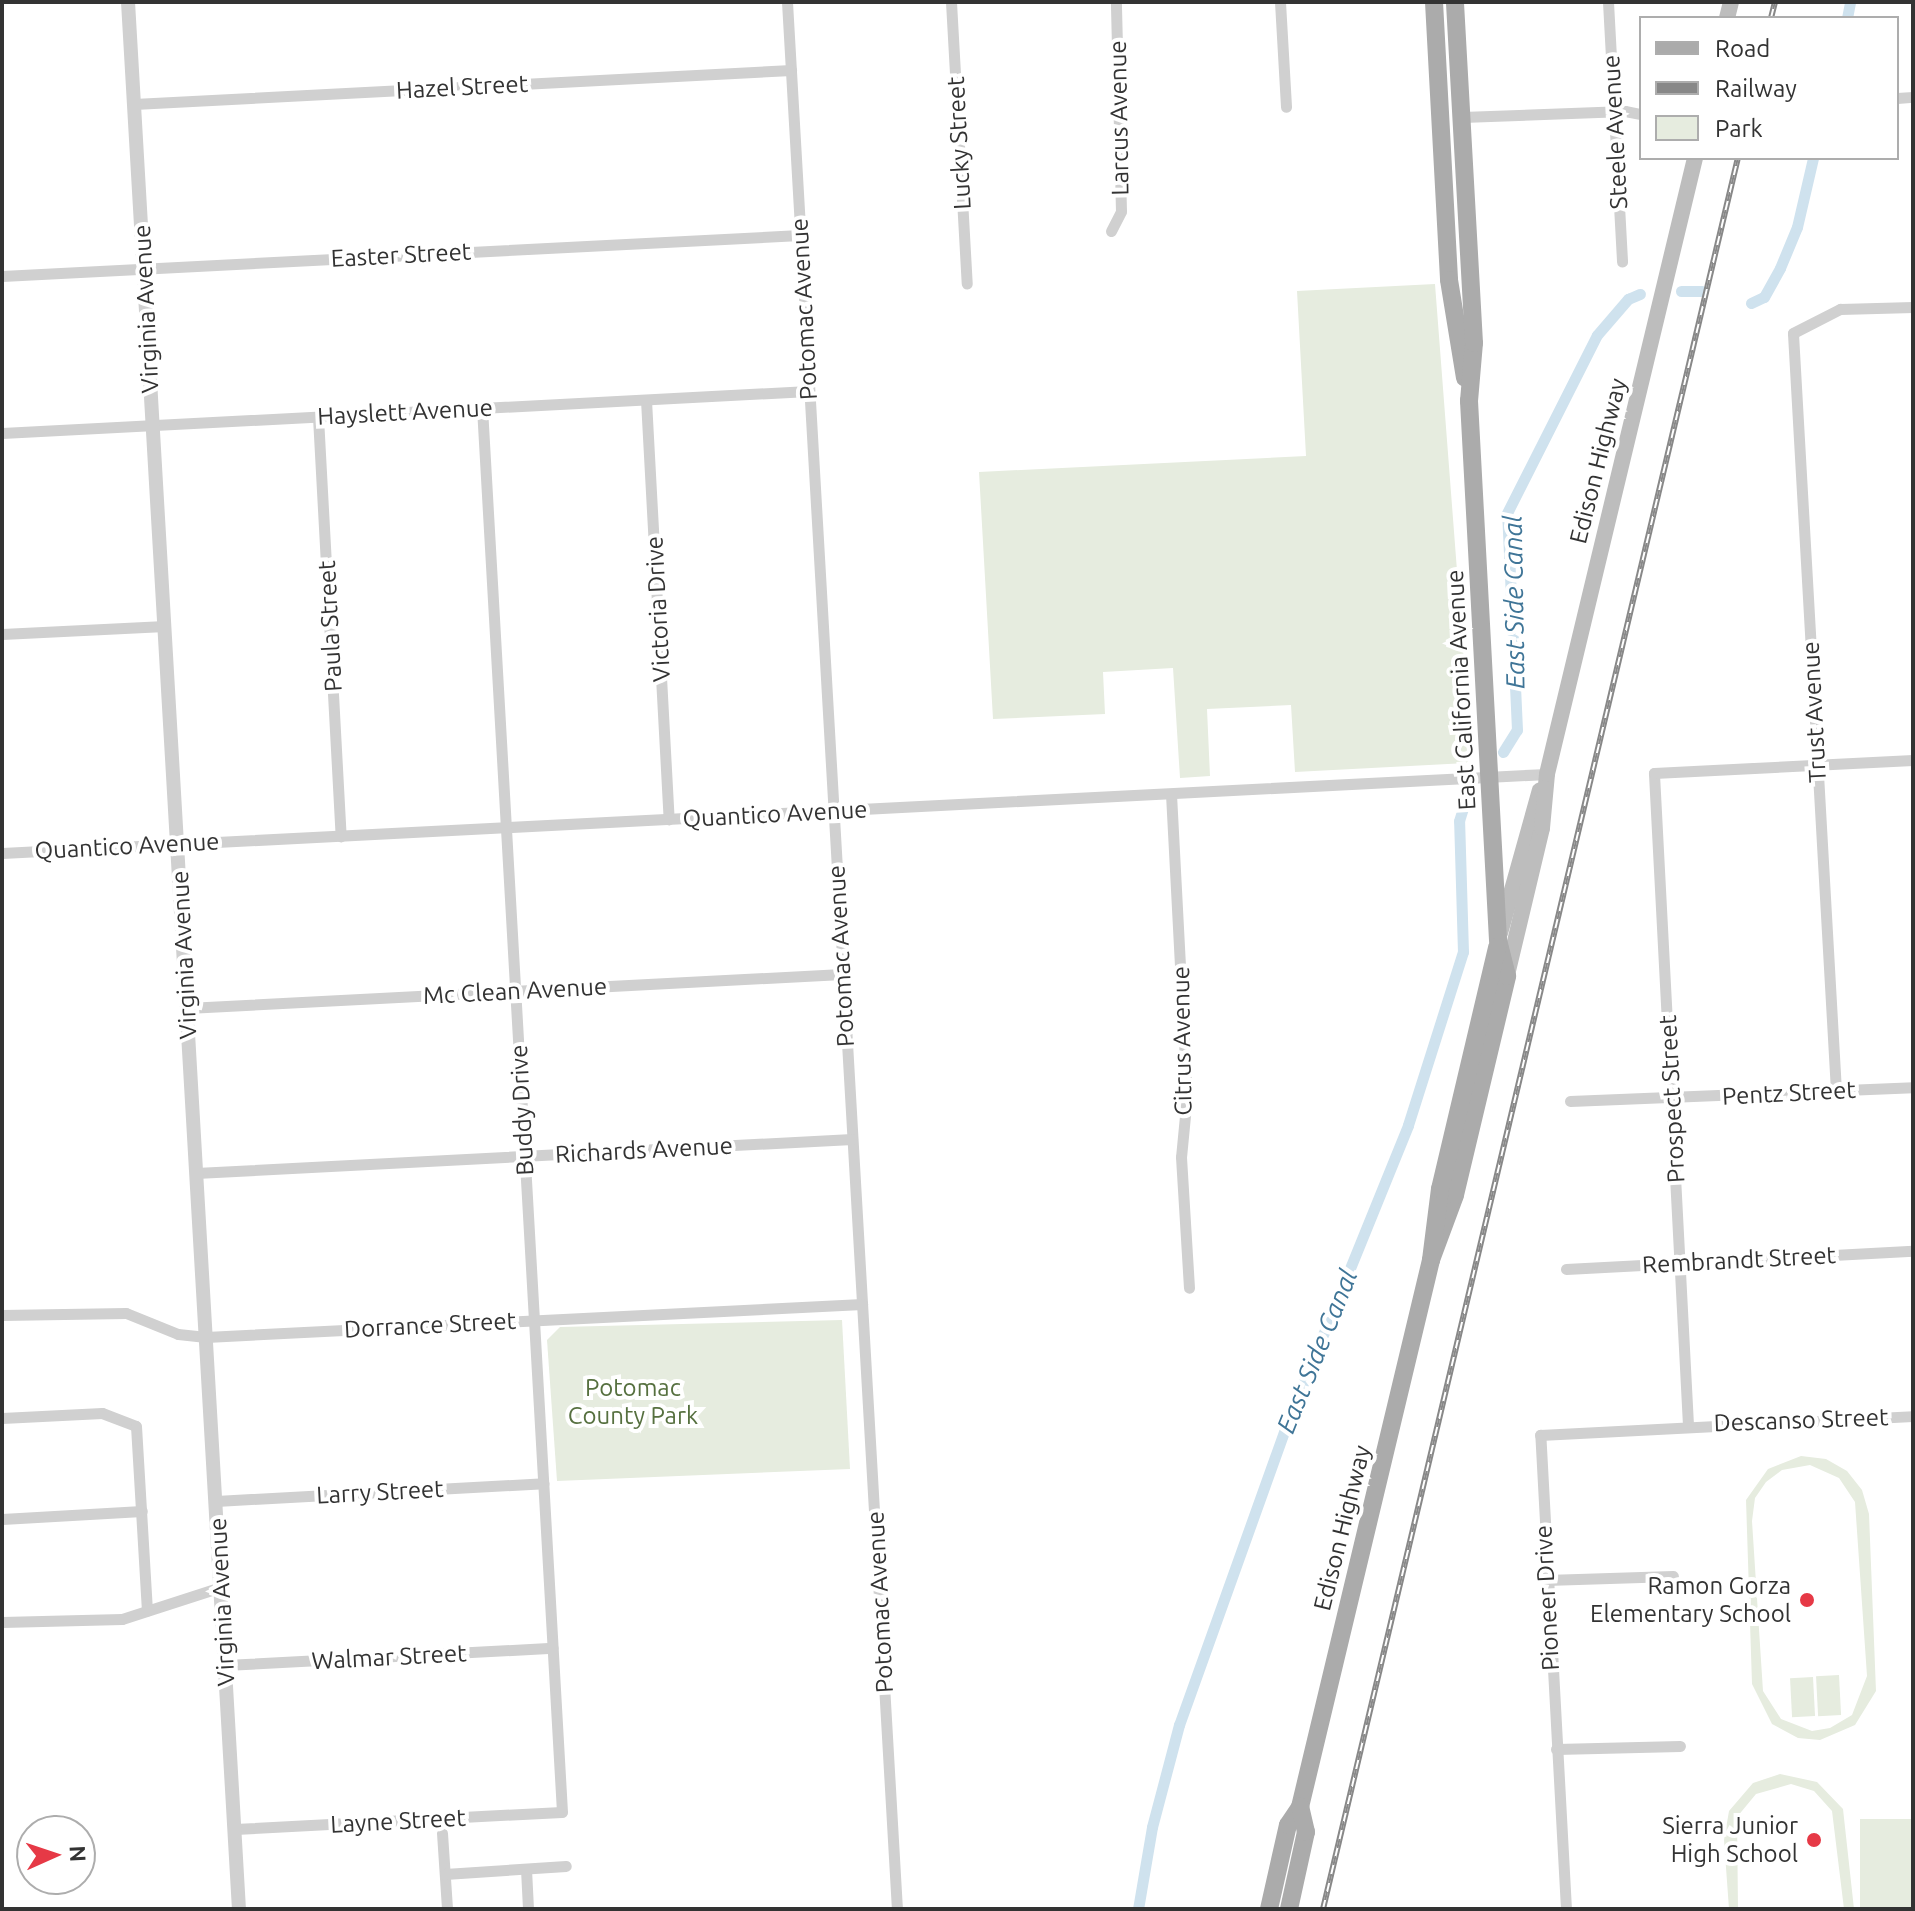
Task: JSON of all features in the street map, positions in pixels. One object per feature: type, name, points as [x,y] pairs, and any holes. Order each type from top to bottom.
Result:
[{"type":"main road","name":"East California Avenue","points":[[1455,2],[1474,343],[1469,401]]},
{"type":"main road","name":"East California Avenue","points":[[1434,5],[1449,280],[1469,401],[1498,940],[1507,976]]},
{"type":"main road","points":[[1434,5],[1446,44],[1450,99],[1462,117]]},
{"type":"main road","name":"Edison Highway","points":[[1431,1260],[1455,1195],[1542,828],[1547,774],[1695,160]]},
{"type":"main road","name":"Edison Highway","points":[[1269,1909],[1288,1825],[1300,1807],[1431,1260],[1440,1189],[1498,940],[1530,814],[1547,774]]},
{"type":"main road","name":"Edison Highway","points":[[1289,1909],[1306,1832],[1300,1807]]},
{"type":"street","name":"Virginia Avenue","points":[[128,2],[239,1909]]},
{"type":"street","name":"Potomac Avenue","points":[[787,2],[897,1909]]},
{"type":"street","name":"Lucky Street","points":[[951,2],[967,284]]},
{"type":"street","name":"Larcus Avenue","points":[[1111,231],[1121,211],[1116,2]]},
{"type":"street","points":[[1280,2],[1286,107]]},
{"type":"street","name":"Steele Avenue","points":[[1608,2],[1622,262]]},
{"type":"street","name":"Hazel Street","points":[[134,104],[791,70]]},
{"type":"street","points":[[1462,117],[1614,111],[1639,114]]},
{"type":"street","name":"Easter Street","points":[[2,276],[800,235]]},
{"type":"street","name":"Trust Avenue","points":[[1836,1091],[1793,333],[1840,309],[1913,307]]},
{"type":"street","name":"Hayslett Avenue","points":[[2,433],[809,391]]},
{"type":"street","name":"Victoria Drive","points":[[646,400],[669,819]]},
{"type":"street","name":"Buddy Drive","points":[[482,408],[562,1812]]},
{"type":"street","name":"Paula Street","points":[[318,417],[341,836]]},
{"type":"street","points":[[2,634],[165,626]]},
{"type":"street","points":[[1817,765],[1913,760]]},
{"type":"street","name":"Prospect Street","points":[[1688,1425],[1654,773],[1817,765]]},
{"type":"street","name":"Quantico Avenue","points":[[2,853],[1547,774]]},
{"type":"street","name":"Citrus Avenue","points":[[1171,794],[1187,1095],[1181,1157],[1189,1288]]},
{"type":"street","name":"Mc Clean Avenue","points":[[187,1008],[842,974]]},
{"type":"street","name":"Pentz Street","points":[[1570,1101],[1913,1087]]},
{"type":"street","name":"Richards Avenue","points":[[196,1173],[852,1139]]},
{"type":"street","name":"Rembrandt Street","points":[[1566,1269],[1913,1251]]},
{"type":"street","name":"Dorrance Street","points":[[2,1315],[126,1313],[178,1334],[206,1337],[862,1304]]},
{"type":"street","points":[[2,1418],[102,1413],[136,1426],[147,1611]]},
{"type":"street","name":"Descanso Street","points":[[1688,1425],[1913,1416]]},
{"type":"street","name":"Pioneer Drive","points":[[1566,1909],[1540,1435],[1688,1425]]},
{"type":"street","name":"Larry Street","points":[[216,1501],[544,1483]]},
{"type":"street","points":[[2,1519],[142,1511]]},
{"type":"street","points":[[1546,1580],[1673,1576]]},
{"type":"street","points":[[2,1622],[122,1619],[221,1587]]},
{"type":"street","name":"Walmar Street","points":[[225,1665],[553,1648]]},
{"type":"street","points":[[1556,1749],[1680,1746]]},
{"type":"street","name":"Layne Street","points":[[235,1829],[562,1812]]},
{"type":"street","points":[[442,1833],[447,1909]]},
{"type":"street","points":[[445,1874],[566,1866]]},
{"type":"street","points":[[526,1869],[528,1909]]},
{"type":"green space","points":[[1435,284],[1471,753],[1467,763],[1295,772],[1291,705],[1207,709],[1210,776],[1180,778],[1173,668],[1103,672],[1105,714],[993,719],[979,472],[1306,456],[1297,291]]},
{"type":"green space","name":"Potomac County Park","points":[[842,1320],[850,1469],[557,1481],[547,1340],[560,1327]]},
{"type":"green space","points":[[1801,1456],[1826,1459],[1847,1471],[1862,1490],[1869,1514],[1876,1691],[1855,1725],[1820,1740],[1798,1738],[1772,1724],[1752,1684],[1746,1500],[1768,1469]],"holes":[[[1810,1465],[1839,1478],[1855,1502],[1867,1676],[1852,1715],[1830,1728],[1812,1731],[1781,1719],[1763,1691],[1752,1521],[1755,1498],[1766,1482],[1782,1470]]]},
{"type":"green space","points":[[1839,1675],[1841,1715],[1818,1716],[1816,1676]]},
{"type":"green space","points":[[1813,1677],[1815,1716],[1792,1717],[1790,1678]]},
{"type":"green space","points":[[1780,1774],[1817,1782],[1843,1809],[1854,1909],[1844,1909],[1832,1811],[1814,1791],[1791,1784],[1756,1794],[1737,1817],[1738,1909],[1729,1909],[1724,1840],[1729,1811],[1753,1783]]},
{"type":"green space","points":[[1860,1819],[1913,1819],[1913,1909],[1860,1909]]},
{"type":"waterway","name":"East Side Canal","points":[[1847,16],[1850,2]]},
{"type":"waterway","name":"East Side Canal","points":[[1751,303],[1764,297],[1780,268],[1797,227],[1813,160]]},
{"type":"waterway","name":"East Side Canal","points":[[1681,291],[1702,291]]},
{"type":"waterway","name":"East Side Canal","points":[[1503,752],[1517,730],[1507,513],[1597,335],[1628,299],[1640,294]]},
{"type":"waterway","name":"East Side Canal","points":[[1138,1909],[1152,1827],[1179,1725],[1288,1421],[1408,1125],[1463,952],[1459,821],[1468,792]]},
{"type":"railway","points":[[1772,16],[1775,2]]},
{"type":"railway","points":[[1323,1909],[1738,160]]},
{"type":"place","name":"Ramon Gorza Elementary School","points":[[1807,1600]]},
{"type":"place","name":"Sierra Junior High School","points":[[1814,1840]]}]
